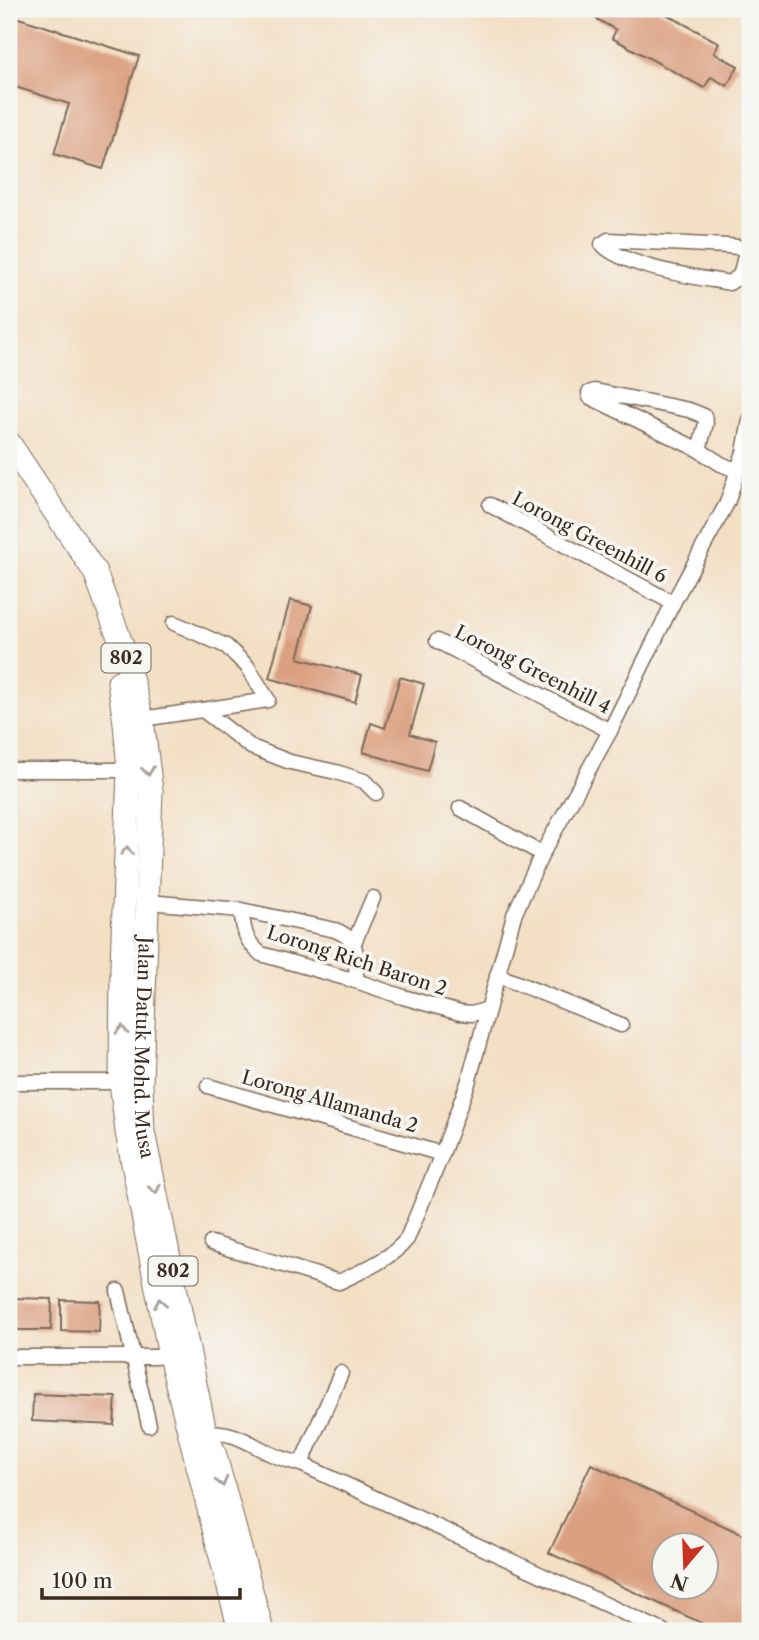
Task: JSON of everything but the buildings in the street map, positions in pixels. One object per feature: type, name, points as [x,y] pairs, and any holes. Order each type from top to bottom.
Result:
[{"type":"highway","name":"Jalan Datuk Mohd. Musa","points":[[9,443],[95,572],[124,651],[142,719],[151,790],[141,1083],[143,1132],[205,1432],[214,1452],[262,1631]]},
{"type":"highway","name":"Jalan Datuk Mohd. Musa","points":[[9,464],[86,583],[115,653],[129,769],[121,1083],[127,1132],[170,1356],[240,1631]]},
{"type":"highway","points":[[125,920],[136,906],[148,902]]},
{"type":"street","points":[[608,240],[749,248],[740,276],[729,284],[636,264],[602,244],[608,240]]},
{"type":"street","points":[[699,450],[706,423],[704,416],[689,410],[595,391],[589,393],[590,397],[738,471]]},
{"type":"street","points":[[211,1243],[339,1282],[399,1249],[407,1239],[468,1083],[514,915],[542,854],[611,731],[673,603],[727,503],[749,430]]},
{"type":"street","name":"Lorong Greenhill 6","points":[[490,505],[673,603]]},
{"type":"street","points":[[142,719],[268,700],[247,666],[226,646],[174,623]]},
{"type":"street","name":"Lorong Greenhill 4","points":[[437,641],[611,731]]},
{"type":"street","points":[[204,711],[251,747],[290,762],[363,781],[376,793]]},
{"type":"street","points":[[9,769],[129,769]]},
{"type":"street","points":[[460,807],[542,854]]},
{"type":"street","points":[[353,944],[373,898]]},
{"type":"street","points":[[148,902],[241,910],[335,929],[352,940],[356,981]]},
{"type":"street","name":"Lorong Rich Baron 2","points":[[241,910],[246,937],[252,947],[261,954],[460,1013],[472,1014],[488,1009]]},
{"type":"street","points":[[497,975],[621,1026]]},
{"type":"street","points":[[9,1082],[121,1083]]},
{"type":"street","name":"Lorong Allamanda 2","points":[[208,1086],[442,1154]]},
{"type":"street","points":[[118,1291],[149,1425]]},
{"type":"street","points":[[9,1357],[170,1356]]},
{"type":"street","points":[[301,1464],[341,1373]]},
{"type":"street","points":[[205,1432],[233,1434],[663,1631]]}]
